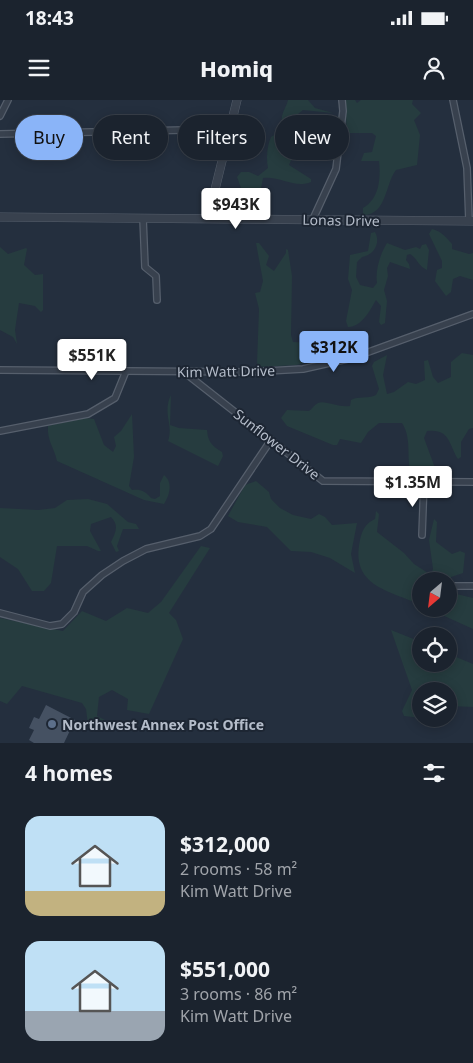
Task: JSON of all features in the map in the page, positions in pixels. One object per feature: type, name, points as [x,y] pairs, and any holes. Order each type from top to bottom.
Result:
[{"type":"street","points":[[0,116],[8,100]]},
{"type":"street","points":[[233,115],[237,100]]},
{"type":"street","points":[[313,219],[336,169],[343,111],[342,100]]},
{"type":"street","points":[[453,100],[467,168],[471,221]]},
{"type":"street","points":[[0,134],[178,130]]},
{"type":"street","points":[[208,218],[222,160]]},
{"type":"street","name":"Lonas Drive","points":[[0,217],[471,221]]},
{"type":"street","points":[[143,218],[146,267],[156,276],[157,300]]},
{"type":"street","name":"Kim Watt Drive","points":[[0,370],[251,372],[304,369],[352,358],[473,314]]},
{"type":"street","points":[[0,430],[88,414],[115,398],[126,371]]},
{"type":"street","name":"Sunflower Drive","points":[[184,372],[323,481],[473,482]]},
{"type":"street","points":[[0,613],[50,626],[62,624],[74,612],[83,592],[102,575],[123,561],[146,549],[204,534],[216,522],[271,440]]},
{"type":"street","points":[[422,535],[424,481]]},
{"type":"street","points":[[458,586],[473,586]]},
{"type":"green space","points":[[288,100],[308,100],[315,108],[333,113],[303,110],[298,115],[283,114]]},
{"type":"green space","points":[[345,100],[355,100],[357,103],[361,100],[413,100],[412,104],[421,113],[414,120],[420,135],[417,165],[396,170],[381,204],[371,214],[363,215],[363,208],[376,194],[380,175],[379,161],[361,161],[364,153],[372,152],[376,136],[372,133],[349,133],[349,115],[346,115]]},
{"type":"green space","points":[[275,134],[275,160],[291,160],[289,165],[311,179],[311,182],[299,184],[263,178],[260,194],[253,194],[241,188],[237,177],[241,172],[249,172],[258,176],[268,168],[267,152],[271,137]]},
{"type":"green space","points":[[432,229],[438,231],[452,244],[452,249],[469,254],[473,253],[473,280],[460,276],[453,279],[451,292],[446,296],[435,281],[437,270],[442,268],[442,261],[429,234]]},
{"type":"green space","points":[[375,232],[377,244],[375,248],[370,254],[362,257],[357,262],[356,277],[360,285],[373,288],[377,283],[379,263],[387,243],[405,250],[416,247],[420,249],[422,245],[426,244],[429,250],[427,270],[410,254],[407,255],[406,260],[410,269],[390,262],[387,268],[388,276],[384,290],[387,301],[385,323],[381,325],[379,322],[381,306],[376,300],[361,321],[348,327],[346,321],[352,290],[348,279],[350,255],[368,251],[371,233]]},
{"type":"green space","points":[[256,243],[259,243],[269,256],[266,265],[274,271],[286,253],[286,249],[288,250],[292,276],[291,335],[293,342],[312,343],[320,352],[351,343],[352,352],[296,365],[259,367],[257,363],[259,309],[255,293],[260,292],[263,281]]},
{"type":"green space","points":[[0,247],[8,254],[26,248],[24,265],[35,275],[43,274],[43,310],[41,312],[35,306],[19,303],[15,330],[17,344],[13,337],[0,330]]},
{"type":"green space","points":[[462,353],[473,355],[473,428],[469,429],[461,442],[461,457],[458,459],[445,435],[440,432],[427,431],[424,438],[438,476],[412,477],[407,436],[402,423],[379,423],[368,432],[361,443],[340,439],[337,445],[333,445],[287,426],[281,418],[287,410],[309,411],[321,402],[350,406],[351,400],[376,395],[379,389],[372,366],[374,362],[387,355],[383,375],[387,394],[394,392],[408,382],[416,384],[425,380],[424,361],[428,360],[433,377],[438,383],[451,377],[451,362]]},
{"type":"green space","points":[[171,395],[170,425],[179,428],[207,430],[211,443],[222,452],[223,456],[218,466],[168,441],[170,430],[168,408]]},
{"type":"green space","points":[[132,414],[134,457],[129,486],[132,490],[143,491],[155,499],[160,496],[160,483],[164,475],[169,481],[170,489],[164,504],[144,500],[57,461],[50,440],[48,426],[85,418],[94,419],[104,445],[113,452],[116,446],[114,437],[121,431]]},
{"type":"green space","points":[[256,481],[269,492],[271,499],[280,508],[293,515],[311,519],[319,514],[325,517],[332,525],[357,523],[351,554],[355,573],[330,558],[311,552],[291,551],[267,527],[238,522],[228,516],[245,485]]},
{"type":"green space","points":[[88,499],[107,504],[128,522],[136,524],[139,529],[123,529],[117,546],[119,551],[116,552],[111,542],[116,526],[114,520],[111,517],[91,524],[90,531],[101,551],[87,546],[57,546],[51,583],[44,591],[32,591],[18,569],[0,557],[0,508],[38,510],[55,508],[67,500]]},
{"type":"green space","points":[[376,511],[379,514],[377,532],[404,553],[414,564],[426,572],[412,572],[412,601],[374,584],[366,577],[361,567],[358,555],[362,533],[365,527],[375,519]]},
{"type":"green space","points":[[434,519],[437,522],[436,542],[452,554],[460,551],[465,553],[463,573],[458,575],[458,572],[432,572],[429,540]]},
{"type":"green space","points":[[201,546],[210,548],[169,613],[176,620],[183,639],[149,714],[127,710],[128,699],[112,690],[99,697],[97,716],[105,720],[95,729],[88,725],[86,709],[82,703],[22,686],[7,704],[0,701],[0,618],[63,631],[82,611],[106,621],[127,608],[148,613],[161,602]]},
{"type":"green space","points":[[458,594],[473,598],[473,629],[449,618],[458,618]]},
{"type":"green space","points":[[391,630],[412,638],[412,672],[457,672],[457,657],[473,664],[473,707],[457,706],[457,682],[412,682],[412,690]]},
{"type":"green space","points":[[412,690],[412,717],[404,716],[402,711]]},
{"type":"building","name":"Northwest Annex Post Office","points":[[46,705],[75,720],[64,743],[34,743],[29,740],[34,730],[29,728],[34,717],[39,719]]},
{"type":"place","name":"Northwest Annex Post Office","points":[[52,724]]}]
